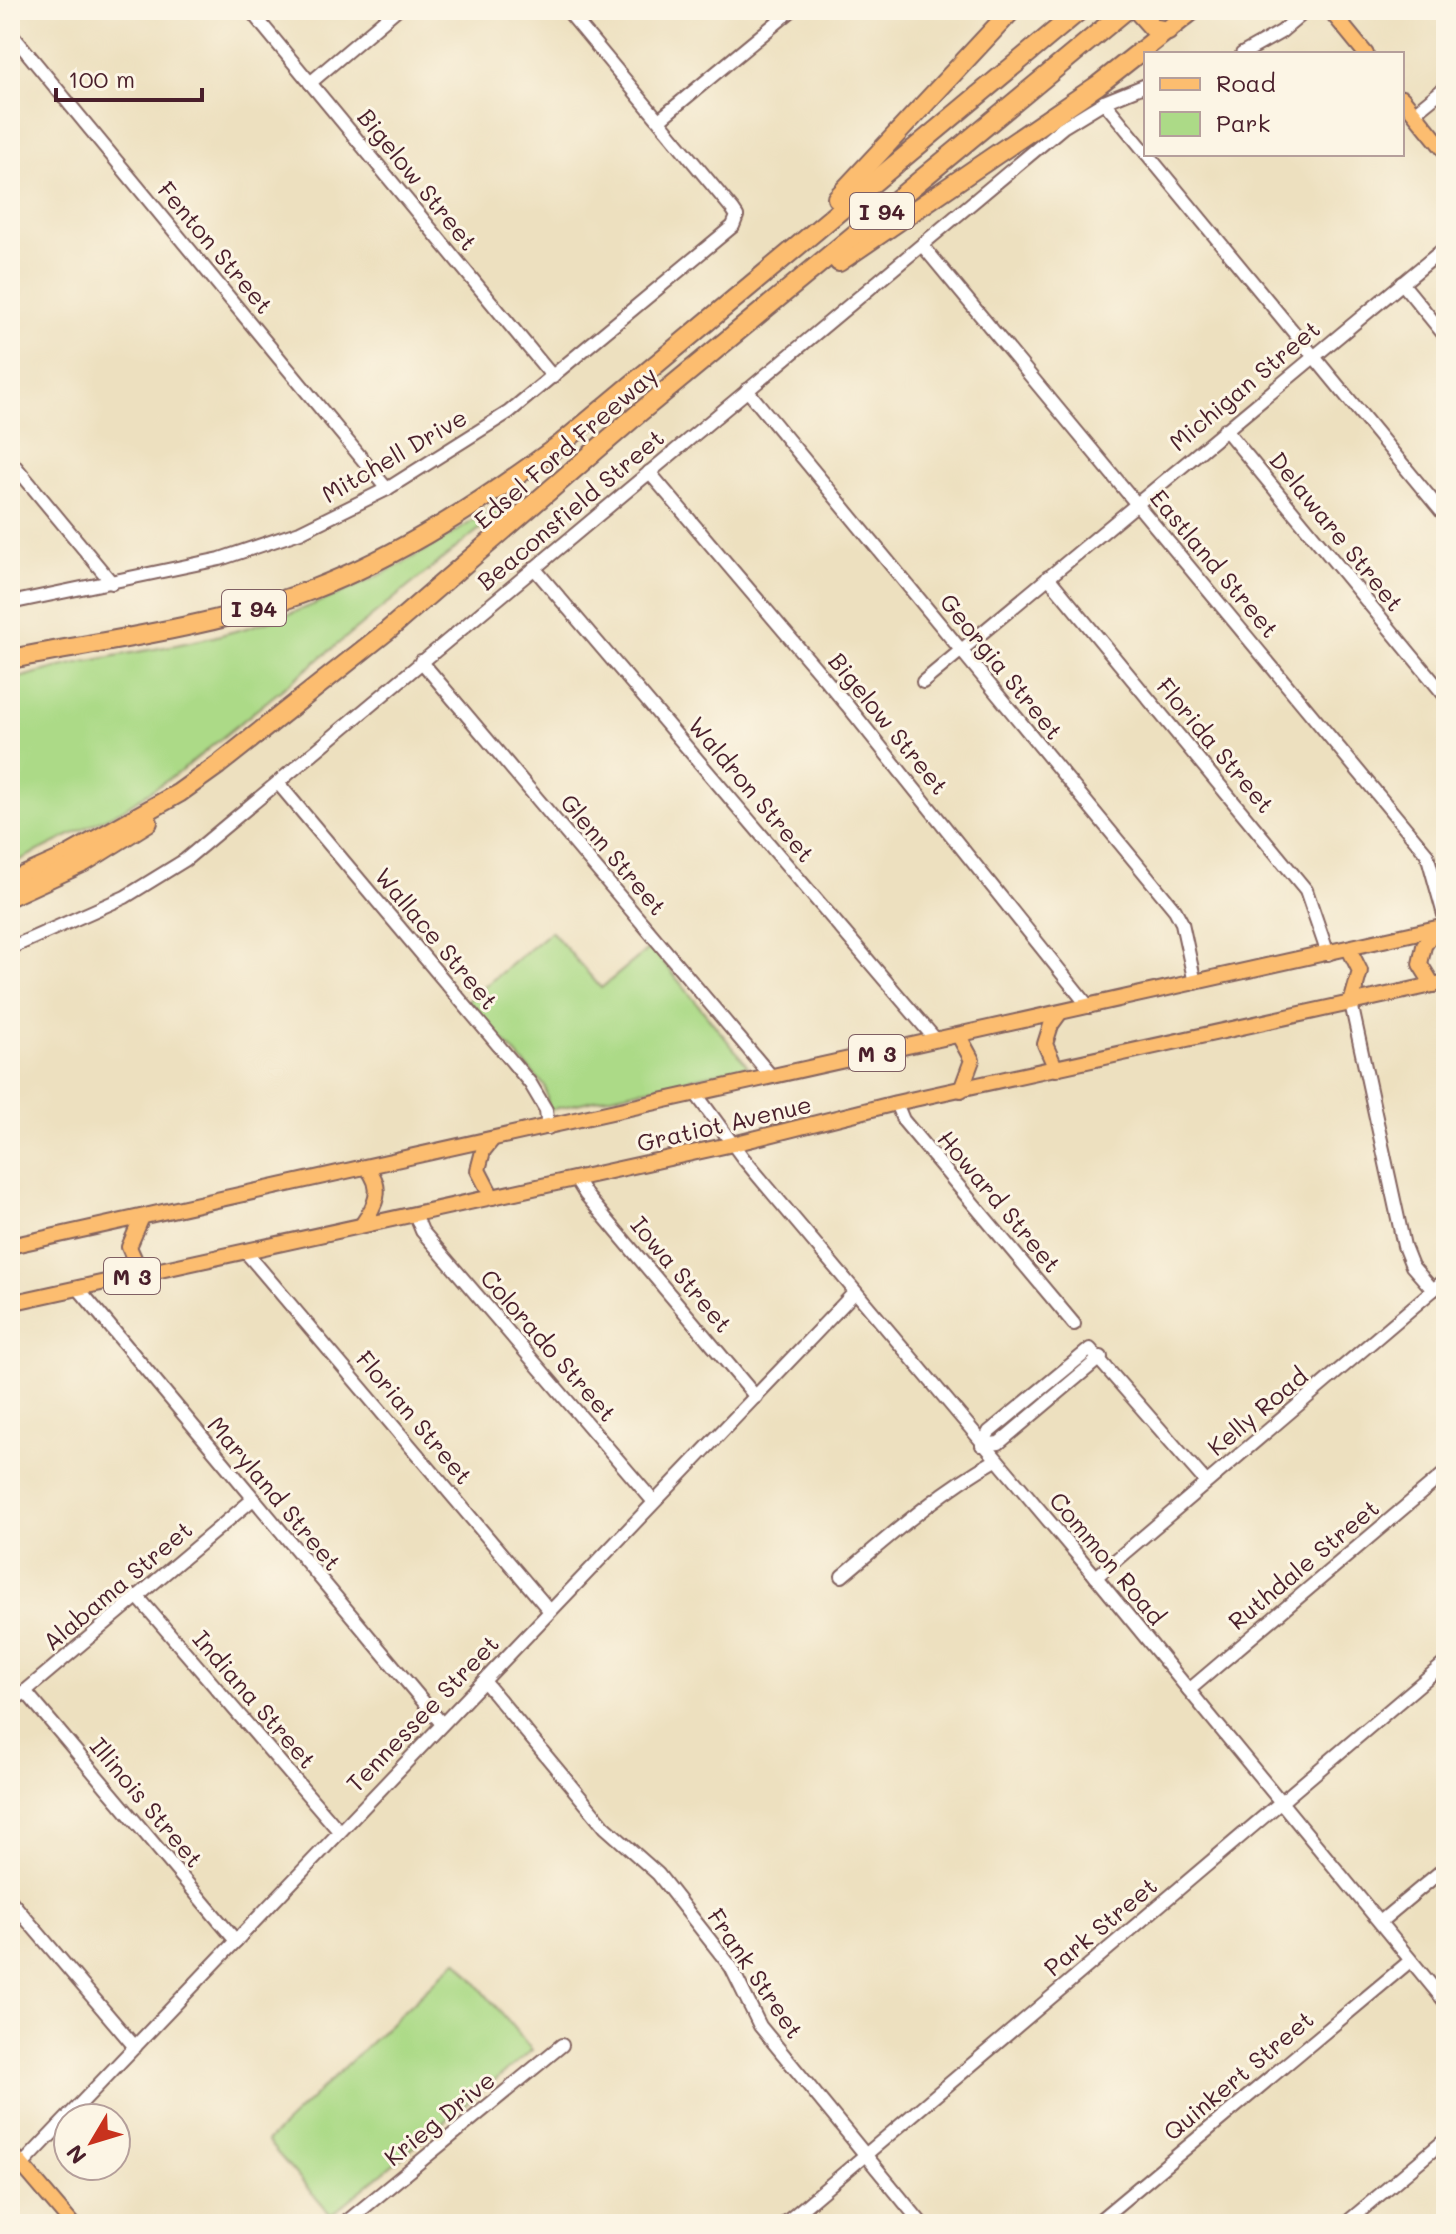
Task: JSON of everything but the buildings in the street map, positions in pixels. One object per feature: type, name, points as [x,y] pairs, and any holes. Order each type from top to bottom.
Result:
[{"type":"highway","points":[[774,263],[802,229],[902,132],[1012,10]]},
{"type":"highway","name":"Edsel Ford Freeway","points":[[10,659],[222,618],[309,591],[368,565],[480,502],[562,443],[1080,10]]},
{"type":"highway","name":"Edsel Ford Freeway","points":[[10,882],[64,858],[179,793],[387,631],[639,413],[1126,10]]},
{"type":"highway","points":[[1137,10],[1158,28]]},
{"type":"highway","points":[[639,413],[722,357],[846,257],[1098,85],[1158,28],[1193,10]]},
{"type":"highway","points":[[10,896],[84,862],[138,831],[179,793]]},
{"type":"main road","points":[[1330,10],[1364,52]]},
{"type":"main road","points":[[1404,100],[1446,152]]},
{"type":"main road","points":[[1440,983],[1420,964],[1424,946],[1442,926]]},
{"type":"main road","name":"Gratiot Avenue","points":[[10,1246],[1328,954],[1442,926]]},
{"type":"main road","points":[[1349,949],[1360,971],[1351,1003]]},
{"type":"main road","name":"Gratiot Avenue","points":[[10,1303],[733,1144],[896,1103],[1440,983]]},
{"type":"main road","points":[[1056,1069],[1045,1044],[1051,1025],[1059,1014]]},
{"type":"main road","points":[[959,1036],[972,1060],[961,1090]]},
{"type":"main road","points":[[491,1141],[478,1170],[492,1197]]},
{"type":"main road","points":[[362,1225],[378,1193],[375,1179],[367,1168]]},
{"type":"main road","points":[[141,1274],[129,1247],[142,1217]]},
{"type":"main road","points":[[10,2151],[72,2224]]},
{"type":"street","name":"Bigelow Street","points":[[250,10],[553,377]]},
{"type":"street","points":[[310,83],[396,10]]},
{"type":"street","points":[[567,10],[659,120],[792,10]]},
{"type":"street","points":[[1246,52],[1281,32],[1307,10]]},
{"type":"street","name":"Fenton Street","points":[[10,32],[387,489]]},
{"type":"street","name":"Beaconsfield Street","points":[[10,948],[142,888],[185,860],[1063,127],[1104,102],[1144,86]]},
{"type":"street","points":[[1414,113],[1446,87]]},
{"type":"street","points":[[1104,102],[1144,152]]},
{"type":"street","name":"Mitchell Drive","points":[[10,603],[112,583],[255,548],[300,532],[387,489],[473,438],[553,377],[724,235],[736,221],[733,210],[659,120]]},
{"type":"street","points":[[1148,156],[1446,517]]},
{"type":"street","name":"Eastland Street","points":[[922,245],[1427,854],[1442,926]]},
{"type":"street","name":"Michigan Street","points":[[923,682],[1446,247]]},
{"type":"street","points":[[1402,283],[1446,337]]},
{"type":"street","name":"Georgia Street","points":[[747,390],[1179,915],[1195,983]]},
{"type":"street","name":"Delaware Street","points":[[1225,429],[1443,688]]},
{"type":"street","points":[[10,460],[112,583]]},
{"type":"street","name":"Bigelow Street","points":[[649,472],[847,705],[1089,1007]]},
{"type":"street","name":"Waldron Street","points":[[534,568],[936,1040]]},
{"type":"street","name":"Florida Street","points":[[1048,577],[1306,890],[1328,954]]},
{"type":"street","name":"Glenn Street","points":[[421,661],[772,1077]]},
{"type":"street","name":"Wallace Street","points":[[278,783],[530,1083],[546,1110],[548,1128]]},
{"type":"street","points":[[1351,1003],[1404,1246],[1412,1266],[1433,1290]]},
{"type":"street","name":"Common Road","points":[[696,1094],[733,1144],[855,1292],[1096,1577],[1446,2003]]},
{"type":"street","name":"Howard Street","points":[[896,1103],[903,1120],[1074,1324]]},
{"type":"street","name":"Iowa Street","points":[[576,1179],[586,1195],[756,1397]]},
{"type":"street","name":"Colorado Street","points":[[415,1214],[422,1231],[654,1502]]},
{"type":"street","name":"Florian Street","points":[[245,1251],[550,1611]]},
{"type":"street","name":"Kelly Road","points":[[1096,1577],[1446,1279]]},
{"type":"street","name":"Maryland Street","points":[[78,1288],[442,1724]]},
{"type":"street","name":"Tennessee Street","points":[[22,2165],[855,1292]]},
{"type":"street","points":[[982,1445],[999,1443],[1101,1357],[1206,1482]]},
{"type":"street","points":[[842,1576],[941,1493],[970,1472],[996,1460]]},
{"type":"street","name":"Ruthdale Street","points":[[1189,1690],[1446,1472]]},
{"type":"street","name":"Alabama Street","points":[[10,1704],[252,1500]]},
{"type":"street","name":"Indiana Street","points":[[137,1596],[339,1831]]},
{"type":"street","name":"Park Street","points":[[784,2224],[1446,1662]]},
{"type":"street","name":"Frank Street","points":[[484,1681],[605,1827],[658,1874],[731,1967],[760,2026],[922,2224]]},
{"type":"street","name":"Illinois Street","points":[[25,1691],[236,1941]]},
{"type":"street","points":[[1380,1922],[1446,1867]]},
{"type":"street","points":[[10,1900],[135,2047]]},
{"type":"street","name":"Quinkert Street","points":[[1095,2224],[1410,1961]]},
{"type":"street","name":"Krieg Drive","points":[[344,2224],[562,2045]]},
{"type":"street","points":[[1345,2224],[1446,2139]]},
{"type":"green space","points":[[509,495],[508,506],[181,771],[122,810],[10,865],[10,681],[60,667],[213,637],[292,613],[406,562]]},
{"type":"green space","points":[[551,931],[601,988],[651,947],[748,1066],[549,1110],[545,1086],[467,1001]]},
{"type":"green space","points":[[457,1960],[532,2050],[331,2215],[267,2141]]}]
